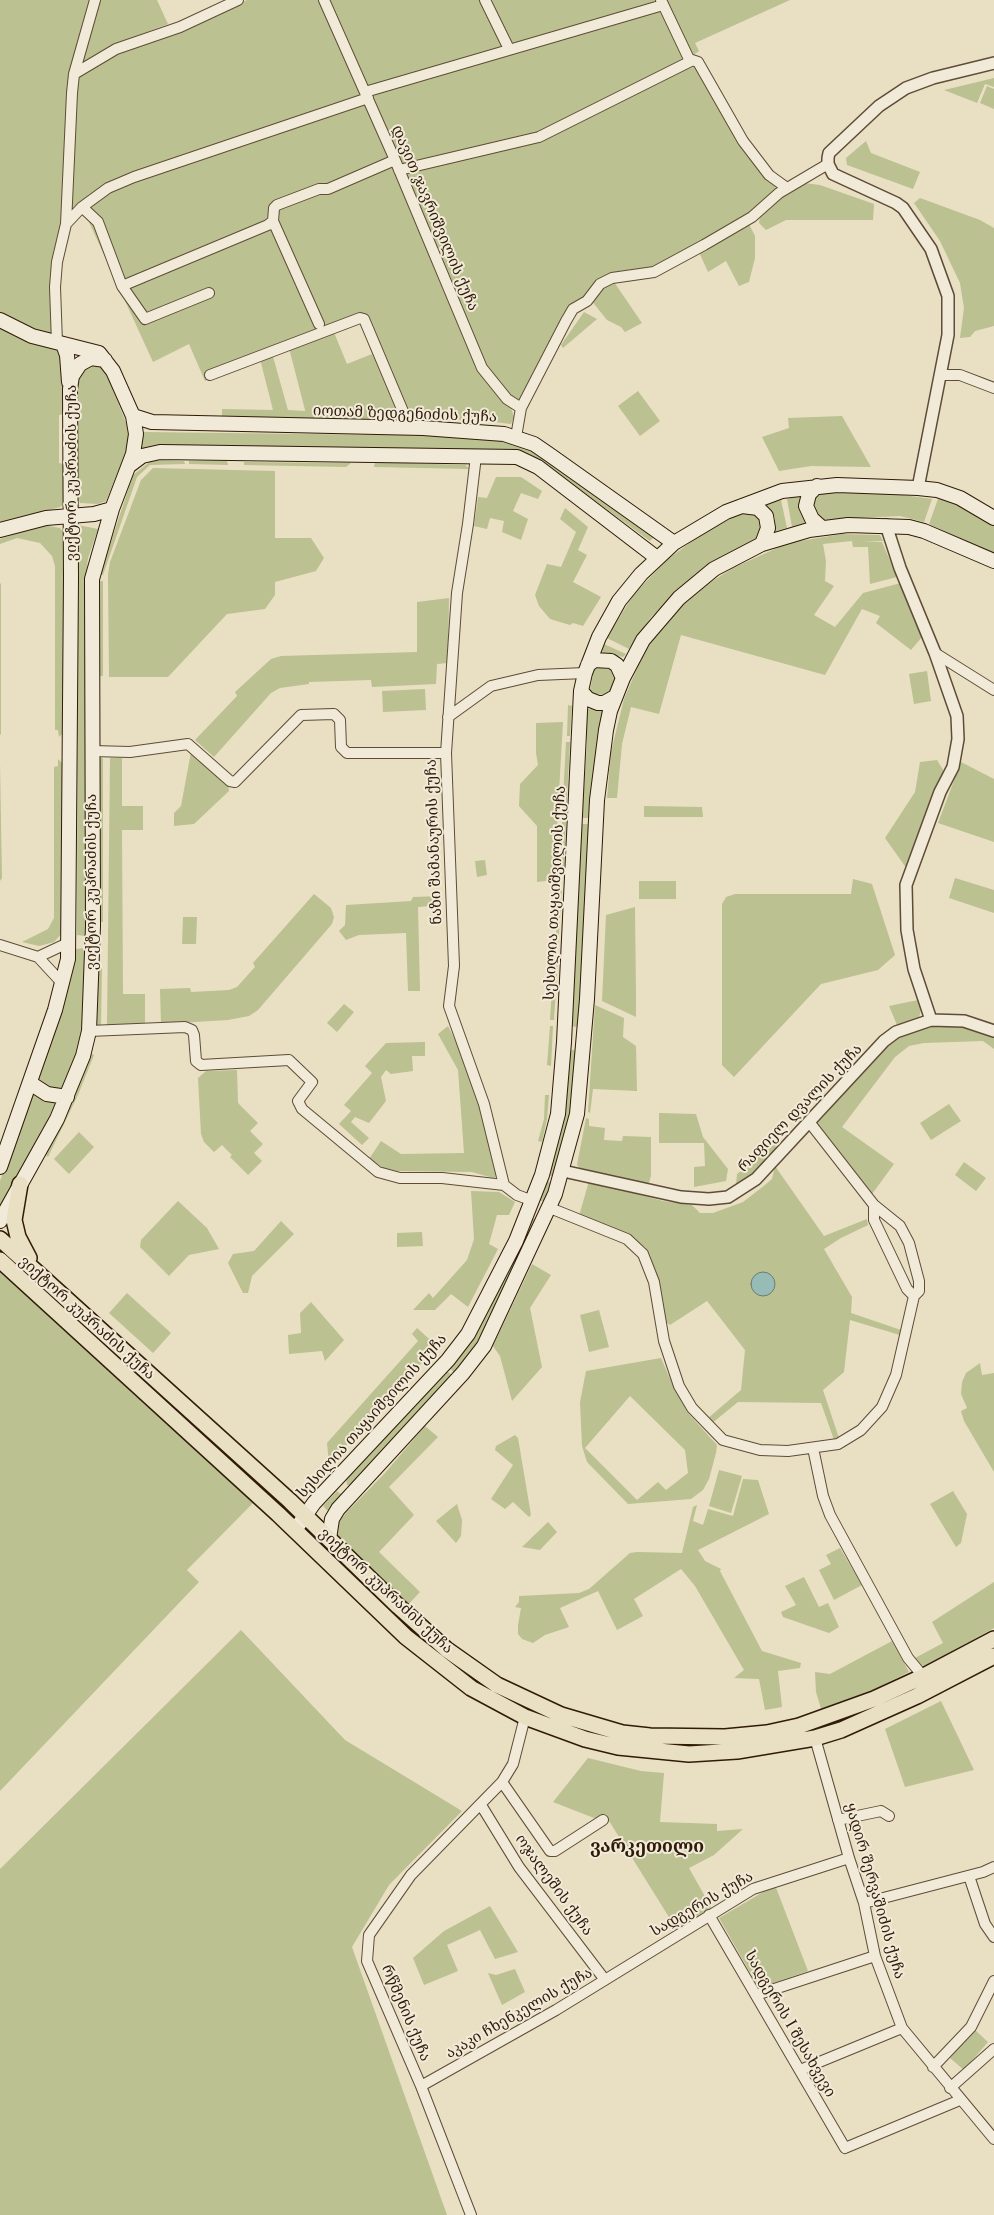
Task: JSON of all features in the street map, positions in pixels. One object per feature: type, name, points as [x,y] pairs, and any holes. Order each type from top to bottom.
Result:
[{"type":"main road","points":[[0,320],[32,336],[95,351],[108,362]]},
{"type":"main road","points":[[60,343],[66,350],[70,390]]},
{"type":"main road","name":"ვიქტორ კუპრაძის ქუჩა","points":[[0,1167],[63,984],[70,942],[70,390],[75,369],[85,360],[97,358],[108,362],[133,416],[136,440],[130,465],[112,509],[92,579],[93,941],[89,1031],[67,1097],[0,1221]]},
{"type":"main road","name":"იოთამ ზედგენიძის ქუჩა","points":[[133,416],[157,422],[410,428],[481,431],[516,437],[534,444],[550,454],[674,543]]},
{"type":"main road","points":[[130,465],[142,456],[160,452],[517,457],[529,461],[657,558]]},
{"type":"main road","name":"სესილია თაყაიშვილის ქუჩა","points":[[295,1530],[304,1515],[448,1360],[468,1334],[531,1208],[545,1167],[558,1114],[564,1051],[581,691],[586,669],[603,629],[619,601],[657,558],[674,543],[712,518],[782,491],[817,486],[872,485],[937,490],[960,498],[994,518]]},
{"type":"main road","points":[[817,486],[809,494],[806,506],[812,519],[822,528]]},
{"type":"main road","points":[[740,506],[758,508],[766,516],[768,528],[762,544]]},
{"type":"main road","points":[[0,530],[34,520],[94,514],[112,509]]},
{"type":"main road","points":[[329,1538],[332,1519],[354,1492],[463,1373],[484,1346],[550,1208],[563,1171],[577,1114],[583,1054],[597,800],[606,730],[622,678],[642,640],[679,598],[714,569],[762,544],[822,528],[886,525],[924,531],[994,561]]},
{"type":"main road","points":[[586,669],[594,660],[611,661],[617,665],[622,678]]},
{"type":"main road","points":[[581,691],[588,699],[598,703],[604,703],[615,697]]},
{"type":"main road","points":[[70,942],[93,941]]},
{"type":"main road","points":[[565,1024],[572,1030],[585,1026]]},
{"type":"main road","points":[[564,1051],[568,1045],[575,1043],[581,1047],[583,1054]]},
{"type":"main road","points":[[30,1083],[47,1094],[67,1097]]},
{"type":"main road","points":[[20,1184],[14,1213],[14,1227],[21,1245],[41,1276]]},
{"type":"main road","points":[[531,1208],[550,1208]]},
{"type":"main road","points":[[531,1208],[538,1214],[542,1225]]},
{"type":"main road","name":"ვიქტორ კუპრაძის ქუჩა","points":[[0,1239],[329,1538],[398,1606],[469,1666],[497,1685],[560,1715],[622,1733],[736,1744],[815,1738],[854,1724],[928,1682],[994,1639]]},
{"type":"main road","name":"ვიქტორ კუპრაძის ქუჩა","points":[[0,1260],[295,1530],[406,1637],[471,1688],[525,1717],[586,1739],[618,1747],[689,1754],[736,1744],[799,1726],[928,1682],[994,1656]]},
{"type":"main road","points":[[338,1477],[341,1488],[354,1492]]},
{"type":"main road","points":[[384,1616],[398,1606]]},
{"type":"main road","points":[[847,1709],[854,1724]]},
{"type":"street","points":[[60,343],[55,287],[57,262],[66,224],[74,74],[95,0]]},
{"type":"street","points":[[74,74],[116,49],[180,27],[238,0]]},
{"type":"street","name":"დავით ჯავრიშვილის ქუჩა","points":[[324,0],[397,165],[482,368],[507,399],[521,408]]},
{"type":"street","points":[[485,0],[509,49]]},
{"type":"street","points":[[66,224],[82,207],[108,188],[134,177],[366,95],[662,2],[691,61]]},
{"type":"street","points":[[319,324],[273,221],[274,208],[277,205],[319,189],[328,189],[397,165],[539,137],[691,61],[698,62],[743,141],[761,165],[769,175],[787,188]]},
{"type":"street","points":[[918,488],[948,335],[948,296],[931,249],[903,208],[890,200],[833,174],[828,164],[830,153],[879,106],[896,94],[933,78],[994,63]]},
{"type":"street","points":[[516,437],[521,408],[574,309],[587,302],[600,284],[612,278],[654,272],[752,218],[767,202],[828,164]]},
{"type":"street","points":[[82,207],[98,222],[122,286],[145,319],[209,293]]},
{"type":"street","points":[[122,286],[268,226],[273,221]]},
{"type":"street","points":[[210,375],[360,318],[364,319],[410,428]]},
{"type":"street","points":[[940,375],[960,375],[994,388]]},
{"type":"street","name":"ნაზი შამანაურის ქუჩა","points":[[476,456],[457,594],[446,753],[454,966],[449,1006],[484,1104],[504,1185]]},
{"type":"street","points":[[886,525],[900,568],[935,652],[957,716],[958,739],[952,767],[940,792],[906,884],[907,930],[914,968],[931,1020]]},
{"type":"street","points":[[935,652],[994,690]]},
{"type":"street","points":[[448,717],[491,686],[538,675],[586,669]]},
{"type":"street","points":[[92,751],[130,752],[188,744],[230,781],[235,782],[301,715],[334,714],[340,720],[341,747],[347,753],[446,753]]},
{"type":"street","points":[[38,957],[70,942]]},
{"type":"street","points":[[0,945],[38,957],[63,984]]},
{"type":"street","name":"რაფიელ დვალის ქუჩა","points":[[563,1171],[681,1197],[709,1200],[728,1197],[756,1179],[810,1123],[884,1041],[896,1032],[931,1020],[964,1020],[994,1032]]},
{"type":"street","points":[[89,1031],[185,1027],[192,1030],[196,1061],[201,1065],[289,1060],[312,1082],[298,1100],[302,1109],[378,1172],[400,1178],[442,1178],[504,1185],[531,1208]]},
{"type":"street","points":[[550,1208],[627,1239],[643,1254],[654,1282],[664,1342],[679,1386],[692,1408],[723,1440],[760,1450],[788,1451],[838,1444],[861,1430],[882,1407],[896,1375],[914,1296],[919,1291],[919,1281],[905,1234],[900,1226],[874,1205],[810,1123]]},
{"type":"street","points":[[874,1205],[874,1220],[908,1289],[914,1296]]},
{"type":"street","points":[[813,1448],[823,1496],[830,1515],[908,1658],[928,1682]]},
{"type":"street","name":"რწმენის ქუჩა","points":[[471,2215],[421,2086],[367,1961],[369,1935],[411,1875],[502,1782],[513,1764],[525,1717]]},
{"type":"street","name":"ყადირ შერვაშიძის ქუჩა","points":[[815,1738],[849,1858],[864,1903],[875,1956],[902,2028],[994,2139]]},
{"type":"street","points":[[502,1782],[550,1851],[555,1851],[603,1820]]},
{"type":"street","name":"ოჯალეშის ქუჩა","points":[[481,1805],[520,1867],[605,1980]]},
{"type":"street","points":[[838,1820],[881,1811],[889,1816]]},
{"type":"street","name":"სადგერის ქუჩა","points":[[605,1980],[753,1889],[849,1858]]},
{"type":"street","points":[[864,1903],[968,1876],[994,1867]]},
{"type":"street","points":[[968,1876],[985,1924],[994,1937]]},
{"type":"street","name":"სადგერის I შესახვევი","points":[[709,1915],[846,2148],[960,2100]]},
{"type":"street","points":[[756,1995],[875,1956]]},
{"type":"street","name":"აკაკი ჩხენკელის ქუჩა","points":[[421,2086],[605,1980]]},
{"type":"street","points":[[933,2067],[971,2027],[994,1981]]},
{"type":"street","points":[[800,2070],[902,2028]]},
{"type":"street","points":[[950,2088],[994,2049]]},
{"type":"green space","points":[[0,0],[93,0],[70,71],[55,337],[0,316]]},
{"type":"green space","points":[[99,0],[157,0],[168,24],[115,44],[86,64],[82,58]]},
{"type":"green space","points":[[247,0],[318,0],[360,92],[359,95],[139,171],[114,182],[80,202],[71,211],[77,76],[119,53],[179,31]]},
{"type":"green space","points":[[327,0],[655,0],[653,4],[366,87]]},
{"type":"green space","points":[[664,0],[790,0],[695,43],[699,51],[692,56]]},
{"type":"green space","points":[[659,10],[776,185],[773,195],[750,214],[653,269],[608,276],[585,297],[575,301],[570,306],[521,399],[513,398],[485,367],[373,98],[377,91]]},
{"type":"green space","points":[[994,78],[994,87],[985,84],[977,103],[944,90]]},
{"type":"green space","points":[[987,86],[994,89],[994,109],[980,103]]},
{"type":"green space","points":[[366,104],[477,367],[511,408],[514,417],[511,424],[476,420],[222,417],[222,409],[273,410],[260,359],[205,381],[189,344],[153,362],[83,209],[109,191]],"holes":[[[359,320],[372,354],[347,364],[333,330]],[[289,348],[305,410],[305,411],[288,410],[272,353]]]},
{"type":"green space","points":[[866,141],[871,153],[920,172],[913,189],[847,165],[846,158]]},
{"type":"green space","points":[[804,183],[820,185],[874,204],[873,220],[786,220],[766,230],[759,223],[760,216],[770,205]]},
{"type":"green space","points":[[920,198],[980,220],[994,228],[994,326],[975,331],[970,337],[960,338],[964,308],[960,283],[940,241],[914,203]]},
{"type":"green space","points":[[749,224],[755,236],[755,258],[749,282],[739,286],[726,261],[708,272],[699,252]]},
{"type":"green space","points":[[612,279],[642,323],[625,332],[621,327],[607,320],[590,299]]},
{"type":"green space","points":[[584,312],[597,319],[563,348],[561,345]]},
{"type":"green space","points":[[0,323],[61,352],[64,362],[64,414],[59,415],[59,463],[63,464],[64,504],[60,507],[0,524]]},
{"type":"green space","points":[[95,362],[103,366],[127,425],[129,444],[106,501],[98,504],[80,503],[77,492],[78,385],[81,368]]},
{"type":"green space","points":[[638,391],[660,421],[640,436],[618,406]]},
{"type":"green space","points":[[842,416],[871,467],[811,466],[779,471],[762,437],[789,428],[788,418]]},
{"type":"green space","points":[[142,432],[474,436],[509,440],[538,452],[654,537],[650,541],[535,457],[516,453],[141,450]]},
{"type":"green space","points":[[152,460],[184,461],[185,464],[150,465],[137,477],[103,575],[100,575],[133,475]]},
{"type":"green space","points":[[189,461],[227,461],[228,465],[189,464]]},
{"type":"green space","points":[[244,462],[351,463],[346,467],[244,465]]},
{"type":"green space","points":[[375,462],[465,465],[470,469],[374,467]]},
{"type":"green space","points":[[153,468],[275,471],[275,538],[311,538],[324,558],[316,571],[275,582],[275,595],[265,609],[227,614],[168,677],[109,677],[108,574],[110,562],[141,480]]},
{"type":"green space","points":[[496,477],[521,477],[542,491],[538,499],[521,493],[513,511],[528,519],[521,540],[502,532],[504,521],[490,518],[487,529],[474,526],[478,497],[487,498]]},
{"type":"green space","points":[[839,492],[889,493],[932,499],[924,522],[900,516],[823,520],[816,515],[812,501],[817,494]]},
{"type":"green space","points":[[801,495],[799,503],[802,516],[807,523],[792,527],[787,499]]},
{"type":"green space","points":[[938,499],[948,500],[965,508],[994,526],[994,554],[929,524]]},
{"type":"green space","points":[[781,500],[787,528],[773,532],[775,518],[770,509],[763,505]]},
{"type":"green space","points":[[565,508],[588,527],[578,550],[587,555],[573,582],[601,597],[583,626],[573,623],[570,625],[550,619],[539,606],[535,595],[547,564],[561,567],[576,532],[560,519]]},
{"type":"green space","points":[[746,511],[760,518],[761,528],[758,538],[705,566],[651,617],[629,649],[607,638],[633,595],[668,559],[706,531]]},
{"type":"green space","points":[[43,525],[60,528],[64,533],[63,733],[59,737],[58,730],[55,730],[55,566],[52,556],[40,543],[17,538],[0,544],[0,539]]},
{"type":"green space","points":[[78,525],[98,529],[88,558],[86,575],[85,936],[77,935]]},
{"type":"green space","points":[[842,534],[880,535],[883,541],[862,541],[882,542],[897,577],[870,584],[868,547],[853,547],[852,541],[823,544],[826,561],[825,581],[834,586],[814,615],[835,627],[863,593],[901,583],[922,637],[911,650],[876,623],[880,616],[862,609],[825,675],[681,635],[659,714],[631,707],[622,744],[617,798],[607,798],[611,752],[624,699],[644,652],[661,626],[678,609],[711,582],[733,568],[788,543]]},
{"type":"green space","points":[[100,581],[103,581],[103,676],[100,676]]},
{"type":"green space","points":[[0,584],[1,734],[0,735]]},
{"type":"green space","points":[[449,598],[448,663],[437,664],[436,684],[372,687],[371,680],[309,682],[309,684],[280,688],[271,693],[214,757],[195,740],[237,696],[235,692],[271,659],[281,656],[417,652],[417,602]]},
{"type":"green space","points":[[604,644],[626,654],[623,657],[603,653]]},
{"type":"green space","points":[[598,667],[614,671],[617,676],[610,693],[606,695],[594,694],[590,691],[594,669]]},
{"type":"green space","points":[[927,671],[931,701],[914,704],[909,674]]},
{"type":"green space","points":[[425,689],[426,710],[383,712],[382,691]]},
{"type":"green space","points":[[568,705],[572,706],[570,736],[567,736]]},
{"type":"green space","points":[[586,709],[606,709],[595,759],[591,818],[582,818],[587,744]]},
{"type":"green space","points":[[563,722],[554,880],[537,882],[537,826],[519,806],[520,784],[538,765],[536,723]]},
{"type":"green space","points":[[566,742],[570,742],[566,816],[562,816]]},
{"type":"green space","points":[[191,752],[228,783],[229,791],[194,824],[174,826],[174,813],[181,806]]},
{"type":"green space","points":[[100,758],[103,758],[103,922],[99,922]]},
{"type":"green space","points":[[110,758],[122,758],[122,806],[143,806],[143,830],[122,830],[123,994],[145,994],[145,1024],[107,1026]]},
{"type":"green space","points":[[58,759],[63,764],[63,932],[54,942],[39,946],[22,942],[48,929],[54,918],[54,767],[58,766]]},
{"type":"green space","points":[[937,760],[945,773],[907,869],[885,838],[915,792],[920,762]]},
{"type":"green space","points":[[0,762],[2,878],[0,881]]},
{"type":"green space","points":[[961,762],[994,779],[994,842],[938,823]]},
{"type":"green space","points":[[644,806],[702,807],[703,817],[644,817]]},
{"type":"green space","points":[[562,822],[566,822],[564,866],[560,866]]},
{"type":"green space","points":[[582,824],[591,824],[578,1026],[575,1027],[569,1025]]},
{"type":"green space","points":[[485,860],[487,875],[477,877],[475,861]]},
{"type":"green space","points":[[955,878],[994,890],[994,913],[949,898]]},
{"type":"green space","points":[[853,879],[872,884],[895,955],[878,970],[821,984],[734,1077],[722,1065],[722,904],[726,897],[735,894],[851,894]]},
{"type":"green space","points":[[639,881],[676,881],[676,899],[639,899]]},
{"type":"green space","points":[[559,890],[562,890],[558,947],[555,947]]},
{"type":"green space","points":[[314,894],[331,908],[334,917],[332,924],[258,1010],[249,1016],[228,1020],[161,1024],[160,989],[190,988],[191,992],[229,990],[237,987],[255,967],[253,963]]},
{"type":"green space","points":[[441,896],[441,905],[418,907],[420,991],[408,991],[406,933],[359,935],[346,940],[339,931],[345,925],[346,905],[411,901],[413,897]]},
{"type":"green space","points":[[635,907],[636,1017],[602,1001],[606,915]]},
{"type":"green space","points":[[183,917],[197,917],[196,944],[182,944]]},
{"type":"green space","points":[[85,948],[83,1030],[79,1055],[63,1090],[55,1090],[38,1082],[60,1017],[75,963],[76,949]]},
{"type":"green space","points":[[554,956],[558,956],[554,1020],[550,1020]]},
{"type":"green space","points":[[98,966],[102,966],[101,1026],[97,1025]]},
{"type":"green space","points":[[918,1000],[921,1009],[919,1018],[897,1025],[889,1006]]},
{"type":"green space","points":[[344,1004],[354,1012],[337,1032],[327,1023]]},
{"type":"green space","points":[[595,1005],[624,1018],[623,1037],[636,1046],[637,1091],[593,1089],[590,1113],[588,1112]]},
{"type":"green space","points":[[955,1025],[985,1032],[994,1038],[994,1049],[983,1041],[924,1043],[909,1046],[895,1057],[842,1127],[894,1164],[872,1194],[816,1125],[889,1042],[904,1033],[931,1027]]},
{"type":"green space","points":[[448,1026],[473,1075],[496,1177],[493,1178],[472,1172],[396,1171],[384,1168],[369,1159],[381,1141],[401,1154],[464,1153],[458,1070],[438,1034]]},
{"type":"green space","points":[[550,1026],[553,1026],[551,1066],[547,1065]]},
{"type":"green space","points":[[425,1042],[425,1056],[412,1056],[413,1071],[391,1074],[386,1070],[381,1077],[386,1101],[369,1123],[355,1117],[351,1122],[369,1138],[362,1145],[339,1124],[351,1111],[344,1105],[372,1073],[365,1066],[386,1043]]},
{"type":"green space","points":[[570,1049],[576,1051],[570,1121],[555,1177],[548,1175]]},
{"type":"green space","points":[[90,1053],[94,1055],[78,1095],[48,1157],[45,1154],[61,1124]]},
{"type":"green space","points":[[237,1070],[238,1103],[258,1123],[250,1131],[263,1144],[254,1153],[262,1161],[248,1175],[230,1157],[232,1155],[222,1145],[214,1152],[204,1142],[201,1134],[198,1078],[206,1071]]},
{"type":"green space","points":[[32,1092],[58,1102],[0,1211],[0,1181]]},
{"type":"green space","points":[[545,1095],[549,1095],[547,1119],[542,1142],[538,1141],[544,1119]]},
{"type":"green space","points":[[949,1104],[961,1121],[931,1140],[920,1123]]},
{"type":"green space","points":[[659,1113],[696,1114],[703,1137],[728,1169],[726,1181],[694,1187],[694,1167],[705,1166],[704,1143],[659,1143]]},
{"type":"green space","points":[[586,1118],[589,1119],[589,1126],[605,1128],[604,1140],[622,1141],[623,1136],[651,1137],[651,1176],[648,1186],[580,1168],[577,1165]]},
{"type":"green space","points":[[79,1132],[94,1147],[69,1174],[54,1159]]},
{"type":"green space","points":[[775,1144],[776,1148],[758,1170],[741,1183],[736,1184],[737,1174]]},
{"type":"green space","points":[[964,1162],[986,1178],[976,1191],[955,1175]]},
{"type":"green space","points":[[775,1166],[824,1236],[867,1219],[868,1225],[841,1238],[824,1249],[852,1297],[851,1313],[904,1331],[903,1336],[850,1320],[844,1372],[823,1390],[839,1438],[834,1440],[821,1403],[738,1402],[711,1424],[707,1419],[741,1390],[745,1350],[707,1301],[670,1325],[666,1322],[650,1254],[645,1247],[620,1231],[579,1216],[589,1181],[663,1201],[692,1205],[700,1213],[713,1213],[743,1202],[772,1179]]},
{"type":"green space","points":[[546,1181],[553,1183],[545,1201],[539,1201]]},
{"type":"green space","points":[[471,1191],[499,1192],[515,1202],[509,1215],[497,1215],[489,1244],[498,1249],[468,1307],[451,1294],[435,1310],[413,1310],[429,1293],[433,1298],[467,1260],[474,1239]]},
{"type":"green space","points":[[178,1201],[207,1228],[219,1249],[189,1255],[169,1276],[140,1247],[141,1240]]},
{"type":"green space","points":[[531,1218],[537,1219],[480,1344],[455,1373],[450,1369],[471,1343],[511,1264]]},
{"type":"green space","points":[[281,1221],[294,1234],[252,1276],[248,1293],[243,1293],[228,1263],[233,1254],[254,1251]]},
{"type":"green space","points":[[422,1232],[423,1246],[397,1247],[397,1233]]},
{"type":"green space","points":[[532,1264],[551,1275],[530,1308],[542,1367],[512,1401],[500,1356],[493,1346]]},
{"type":"green space","points":[[0,1271],[254,1502],[187,1570],[199,1582],[0,1791]]},
{"type":"green space","points":[[127,1293],[171,1333],[153,1353],[109,1313]]},
{"type":"green space","points":[[311,1302],[344,1340],[325,1361],[322,1351],[289,1354],[288,1335],[301,1333],[300,1313]]},
{"type":"green space","points":[[599,1310],[609,1347],[589,1352],[580,1315]]},
{"type":"green space","points":[[417,1328],[437,1346],[329,1464],[327,1443],[418,1341],[412,1334]]},
{"type":"green space","points":[[661,1358],[674,1388],[688,1413],[717,1445],[709,1479],[703,1490],[691,1499],[628,1504],[587,1462],[582,1446],[580,1402],[586,1371]],"holes":[[[630,1396],[685,1450],[688,1473],[666,1490],[658,1482],[637,1500],[585,1448]]]},
{"type":"green space","points":[[980,1363],[982,1375],[994,1373],[994,1472],[964,1421],[961,1411],[967,1408],[961,1394],[962,1382],[966,1373]]},
{"type":"green space","points":[[447,1371],[453,1376],[350,1486],[347,1485],[346,1479]]},
{"type":"green space","points":[[425,1426],[438,1437],[389,1487],[414,1515],[379,1552],[420,1592],[406,1607],[338,1537],[335,1530],[340,1519],[385,1473]]},
{"type":"green space","points":[[515,1435],[518,1438],[531,1515],[529,1517],[513,1502],[505,1509],[491,1499],[513,1465],[495,1450],[496,1446]]},
{"type":"green space","points":[[719,1470],[742,1476],[731,1513],[709,1506]]},
{"type":"green space","points":[[743,1479],[758,1480],[769,1514],[698,1550],[705,1561],[721,1569],[720,1571],[762,1651],[801,1663],[800,1668],[778,1671],[782,1707],[765,1710],[759,1679],[734,1678],[744,1670],[695,1586],[681,1569],[634,1599],[643,1616],[617,1630],[598,1591],[560,1608],[569,1627],[545,1635],[533,1643],[522,1639],[518,1634],[521,1608],[515,1607],[519,1602],[519,1596],[579,1593],[589,1589],[630,1553],[682,1553],[693,1507],[697,1505],[693,1521],[703,1525],[708,1509],[733,1516]]},
{"type":"green space","points":[[337,1491],[342,1495],[328,1511],[323,1506]]},
{"type":"green space","points":[[953,1491],[967,1514],[961,1543],[956,1547],[930,1504]]},
{"type":"green space","points":[[457,1504],[462,1520],[461,1536],[456,1543],[436,1521]]},
{"type":"green space","points":[[548,1522],[557,1532],[540,1550],[522,1547]]},
{"type":"green space","points":[[840,1548],[862,1585],[834,1600],[819,1570],[831,1564],[826,1555]]},
{"type":"green space","points":[[804,1577],[819,1607],[828,1603],[839,1627],[829,1633],[783,1617],[781,1612],[796,1605],[785,1586]]},
{"type":"green space","points":[[994,1582],[994,1628],[925,1666],[919,1665],[915,1658],[943,1643],[932,1622]]},
{"type":"green space","points":[[241,1630],[345,1740],[462,1811],[389,1885],[352,1947],[447,2215],[0,2215],[0,1869]]},
{"type":"green space","points":[[892,1641],[909,1672],[857,1698],[822,1712],[816,1692],[815,1672],[830,1674]]},
{"type":"green space","points":[[941,1701],[974,1770],[905,1787],[885,1729]]},
{"type":"green space","points":[[588,1758],[641,1771],[664,1773],[660,1822],[717,1824],[717,1831],[743,1829],[714,1855],[689,1868],[712,1909],[677,1930],[606,1816],[594,1818],[553,1802]]},
{"type":"green space","points":[[775,1885],[808,1971],[759,1988],[719,1918]]},
{"type":"green space","points":[[490,1906],[518,1952],[495,1959],[480,1930],[447,1945],[458,1971],[424,1985],[413,1958],[444,1931]]},
{"type":"green space","points":[[515,1969],[525,1992],[502,2005],[488,1973],[496,1975]]},
{"type":"green space","points":[[974,2029],[988,2042],[964,2070],[950,2058]]},
{"type":"water","points":[[763,1272],[771,1276],[775,1284],[771,1292],[763,1296],[755,1292],[751,1284],[755,1276]]},
{"type":"district","name":"ვარკეთილი","points":[[647,1847]]}]
